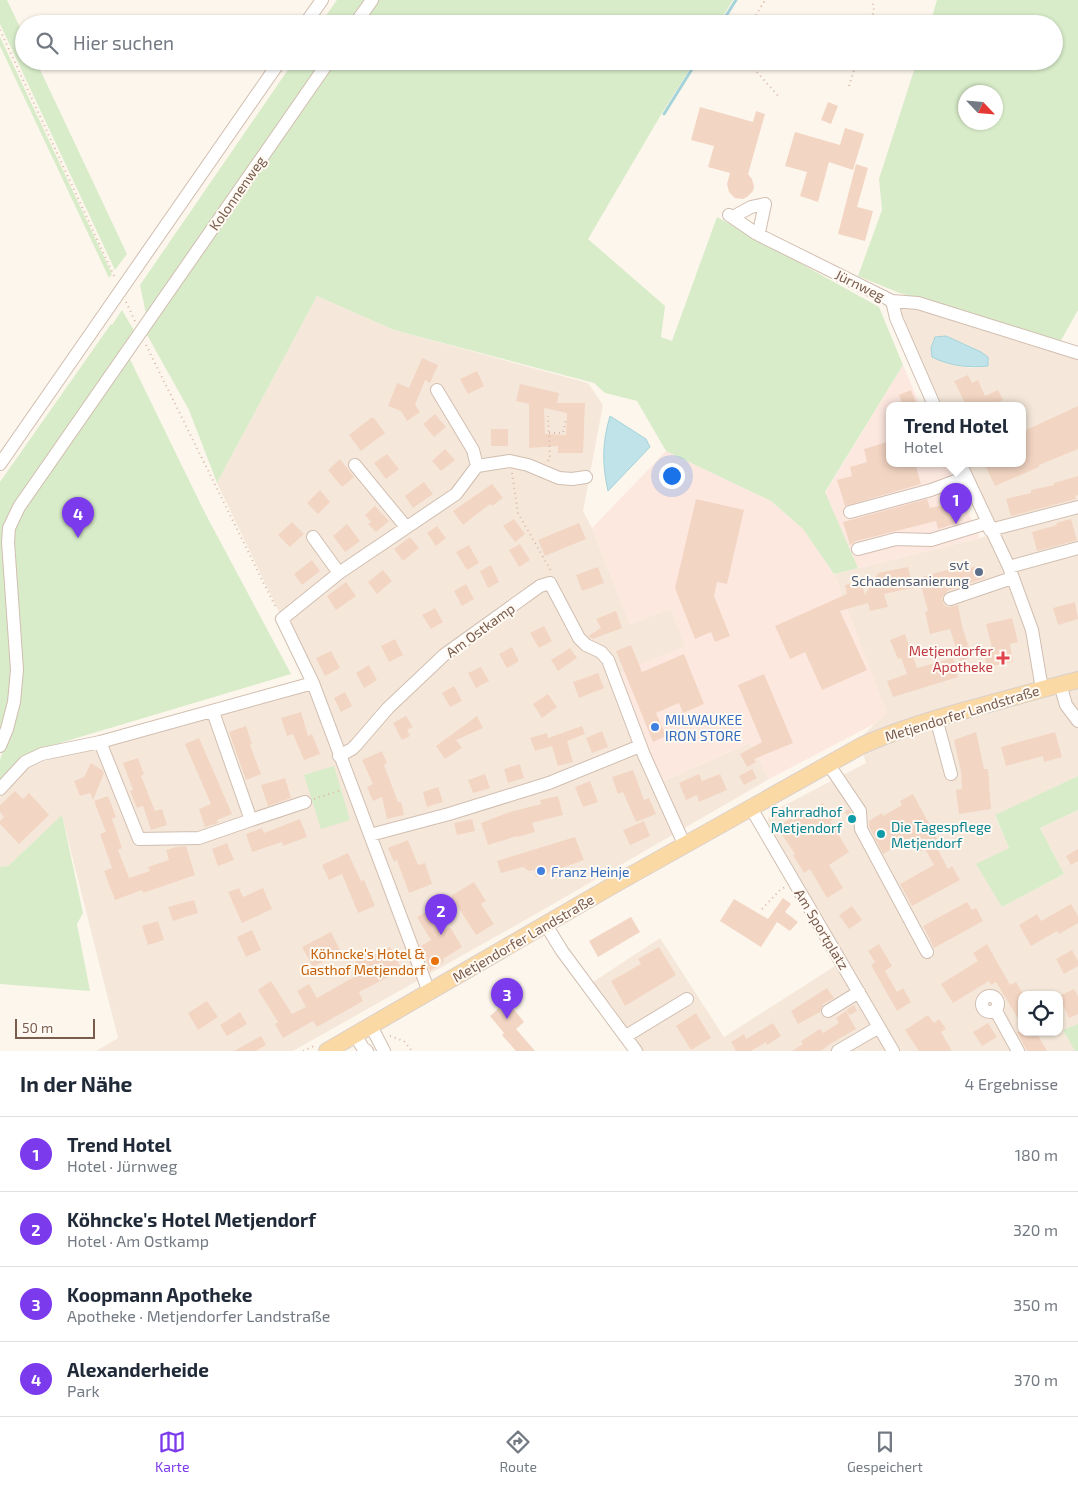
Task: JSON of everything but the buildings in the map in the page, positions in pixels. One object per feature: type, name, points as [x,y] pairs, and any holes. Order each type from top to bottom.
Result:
[{"type":"main road","name":"Metjendorfer Landstraße","points":[[327,1051],[751,808],[873,741],[936,718],[1042,688],[1078,680]]},
{"type":"street","points":[[311,15],[322,0]]},
{"type":"street","points":[[361,15],[372,0]]},
{"type":"street","points":[[0,464],[274,70]]},
{"type":"street","name":"Kolonnenweg","points":[[0,746],[7,729],[14,702],[17,670],[8,542],[9,528],[19,507],[323,70]]},
{"type":"street","name":"Jürnweg","points":[[757,234],[765,204],[751,207],[731,216],[757,234],[892,301],[896,318],[933,402]]},
{"type":"street","points":[[892,301],[918,303],[1078,354]]},
{"type":"street","points":[[436,390],[473,450],[477,466]]},
{"type":"street","points":[[429,992],[313,683],[282,619],[339,573],[456,494],[477,466],[510,461],[528,465],[559,478],[586,477]]},
{"type":"street","points":[[355,464],[406,527]]},
{"type":"street","points":[[962,467],[1010,573],[1032,630],[1042,688]]},
{"type":"street","points":[[850,512],[931,490],[966,477]]},
{"type":"street","points":[[858,549],[896,539],[931,540],[1078,507]]},
{"type":"street","points":[[313,536],[339,573]]},
{"type":"street","points":[[950,599],[1010,573],[1078,548]]},
{"type":"street","points":[[550,584],[579,638],[586,645],[601,652],[608,660],[640,746],[685,846]]},
{"type":"street","name":"Am Ostkamp","points":[[339,756],[352,749],[388,708],[444,655],[540,586],[550,584]]},
{"type":"street","points":[[0,790],[25,762],[42,754],[100,742],[313,683]]},
{"type":"street","points":[[1060,684],[1066,705],[1078,721]]},
{"type":"street","points":[[213,712],[251,820]]},
{"type":"street","points":[[936,718],[951,774]]},
{"type":"street","points":[[100,742],[139,839],[199,838],[305,802]]},
{"type":"street","points":[[370,835],[449,814],[549,783],[640,746]]},
{"type":"street","points":[[829,764],[860,811],[861,829],[926,952]]},
{"type":"street","name":"Am Sportplatz","points":[[751,808],[893,1051]]},
{"type":"street","points":[[546,925],[562,951],[636,1051]]},
{"type":"street","points":[[828,1011],[859,992]]},
{"type":"street","points":[[626,1036],[687,999]]},
{"type":"street","points":[[996,1011],[1018,1051]]},
{"type":"street","points":[[371,1026],[384,1051]]},
{"type":"street","points":[[838,1051],[879,1027]]},
{"type":"street","points":[[355,1035],[367,1051]]},
{"type":"path","points":[[756,15],[765,0]]},
{"type":"path","points":[[872,0],[874,10],[873,15]]},
{"type":"path","points":[[755,70],[780,98]]},
{"type":"path","points":[[849,86],[854,70]]},
{"type":"path","points":[[542,472],[550,458],[548,416]]},
{"type":"path","points":[[549,433],[562,433],[566,419]]},
{"type":"path","points":[[510,461],[518,513],[552,574],[550,584]]},
{"type":"path","points":[[305,802],[351,787]]},
{"type":"path","points":[[762,909],[780,890],[794,882]]},
{"type":"path","points":[[392,1031],[388,1035],[404,1042],[412,1051]]},
{"type":"shaded area","points":[[317,296],[394,330],[588,383],[603,405],[583,511],[592,528],[630,624],[671,608],[686,646],[663,781],[750,743],[769,779],[293,1051],[96,1051],[118,1038],[62,816],[8,866],[0,867],[0,797],[19,772],[48,760],[313,683],[217,483]]},
{"type":"shaded area","points":[[892,301],[1078,356],[1078,776],[995,816],[1009,848],[1002,907],[1064,874],[1040,828],[1078,810],[1078,1051],[642,1051],[593,982],[660,938],[724,1037],[846,959],[770,826],[768,819],[771,814],[783,806],[866,763],[859,739],[886,713],[834,574],[994,533],[964,467],[1026,467],[1026,402],[935,402]],"holes":[[[946,336],[981,352],[988,366],[972,368],[959,366]]]},
{"type":"shaded area","points":[[903,365],[919,402],[886,402],[886,467],[948,467],[980,538],[858,568],[825,493]]},
{"type":"shaded area","points":[[666,451],[771,501],[803,529],[834,574],[887,713],[876,723],[769,779],[750,743],[663,781],[618,673],[686,646],[671,608],[630,624],[592,528]]},
{"type":"green space","points":[[0,0],[7,0],[15,17],[15,56],[0,24]]},
{"type":"green space","points":[[337,0],[367,0],[357,15],[326,15]]},
{"type":"green space","points":[[378,0],[733,0],[724,15],[367,15]]},
{"type":"green space","points":[[937,0],[1078,0],[1078,310],[1059,344],[897,292],[858,276],[882,210],[879,179],[914,70],[1063,70],[1063,15],[933,15]]},
{"type":"green space","points":[[0,37],[112,274],[109,278],[0,46]]},
{"type":"green space","points":[[22,70],[40,70],[127,254],[115,270]]},
{"type":"green space","points":[[288,70],[319,70],[147,319],[140,285]]},
{"type":"green space","points":[[329,70],[689,70],[588,239],[665,306],[661,337],[672,341],[717,217],[879,307],[903,365],[825,492],[858,568],[834,574],[803,529],[771,501],[666,451],[637,401],[605,393],[594,383],[394,330],[317,296],[217,483],[189,410],[146,333]]},
{"type":"green space","points":[[122,310],[136,334],[125,349],[205,513],[291,674],[43,748],[0,781],[0,760],[12,723],[0,746],[0,482]]},
{"type":"green space","points":[[334,766],[350,820],[321,829],[304,775]]},
{"type":"green space","points":[[1078,776],[1078,810],[1040,828],[1064,874],[1002,907],[976,864],[1009,848],[995,815]]},
{"type":"green space","points":[[62,815],[83,913],[77,924],[90,991],[0,984],[0,867],[8,866]]},
{"type":"green space","points":[[1078,1024],[1078,1051],[1075,1051],[1063,1030]]},
{"type":"water","points":[[946,336],[988,357],[988,366],[960,366],[932,357],[931,348],[935,337]]},
{"type":"water","points":[[610,416],[646,439],[650,447],[608,491],[604,453],[605,435]]},
{"type":"waterway","points":[[727,15],[736,0]]},
{"type":"waterway","points":[[664,114],[691,70]]},
{"type":"place","name":"Trend Hotel","points":[[956,524]]},
{"type":"place","name":"Alexanderheide","points":[[78,538]]},
{"type":"place","name":"svt Schadensanierung","points":[[979,572]]},
{"type":"place","name":"Metjendorfer Apotheke","points":[[1003,658]]},
{"type":"place","name":"MILWAUKEE IRON STORE","points":[[655,727]]},
{"type":"place","name":"Fahrradhof Metjendorf","points":[[852,819]]},
{"type":"place","name":"Die Tagespflege Metjendorf","points":[[881,834]]},
{"type":"place","name":"Franz Heinje","points":[[541,871]]},
{"type":"place","name":"Köhncke's Hotel Metjendorf","points":[[441,935]]},
{"type":"place","name":"Köhncke's Hotel & Gasthof Metjendorf","points":[[435,961]]},
{"type":"place","name":"Koopmann Apotheke","points":[[507,1019]]}]
